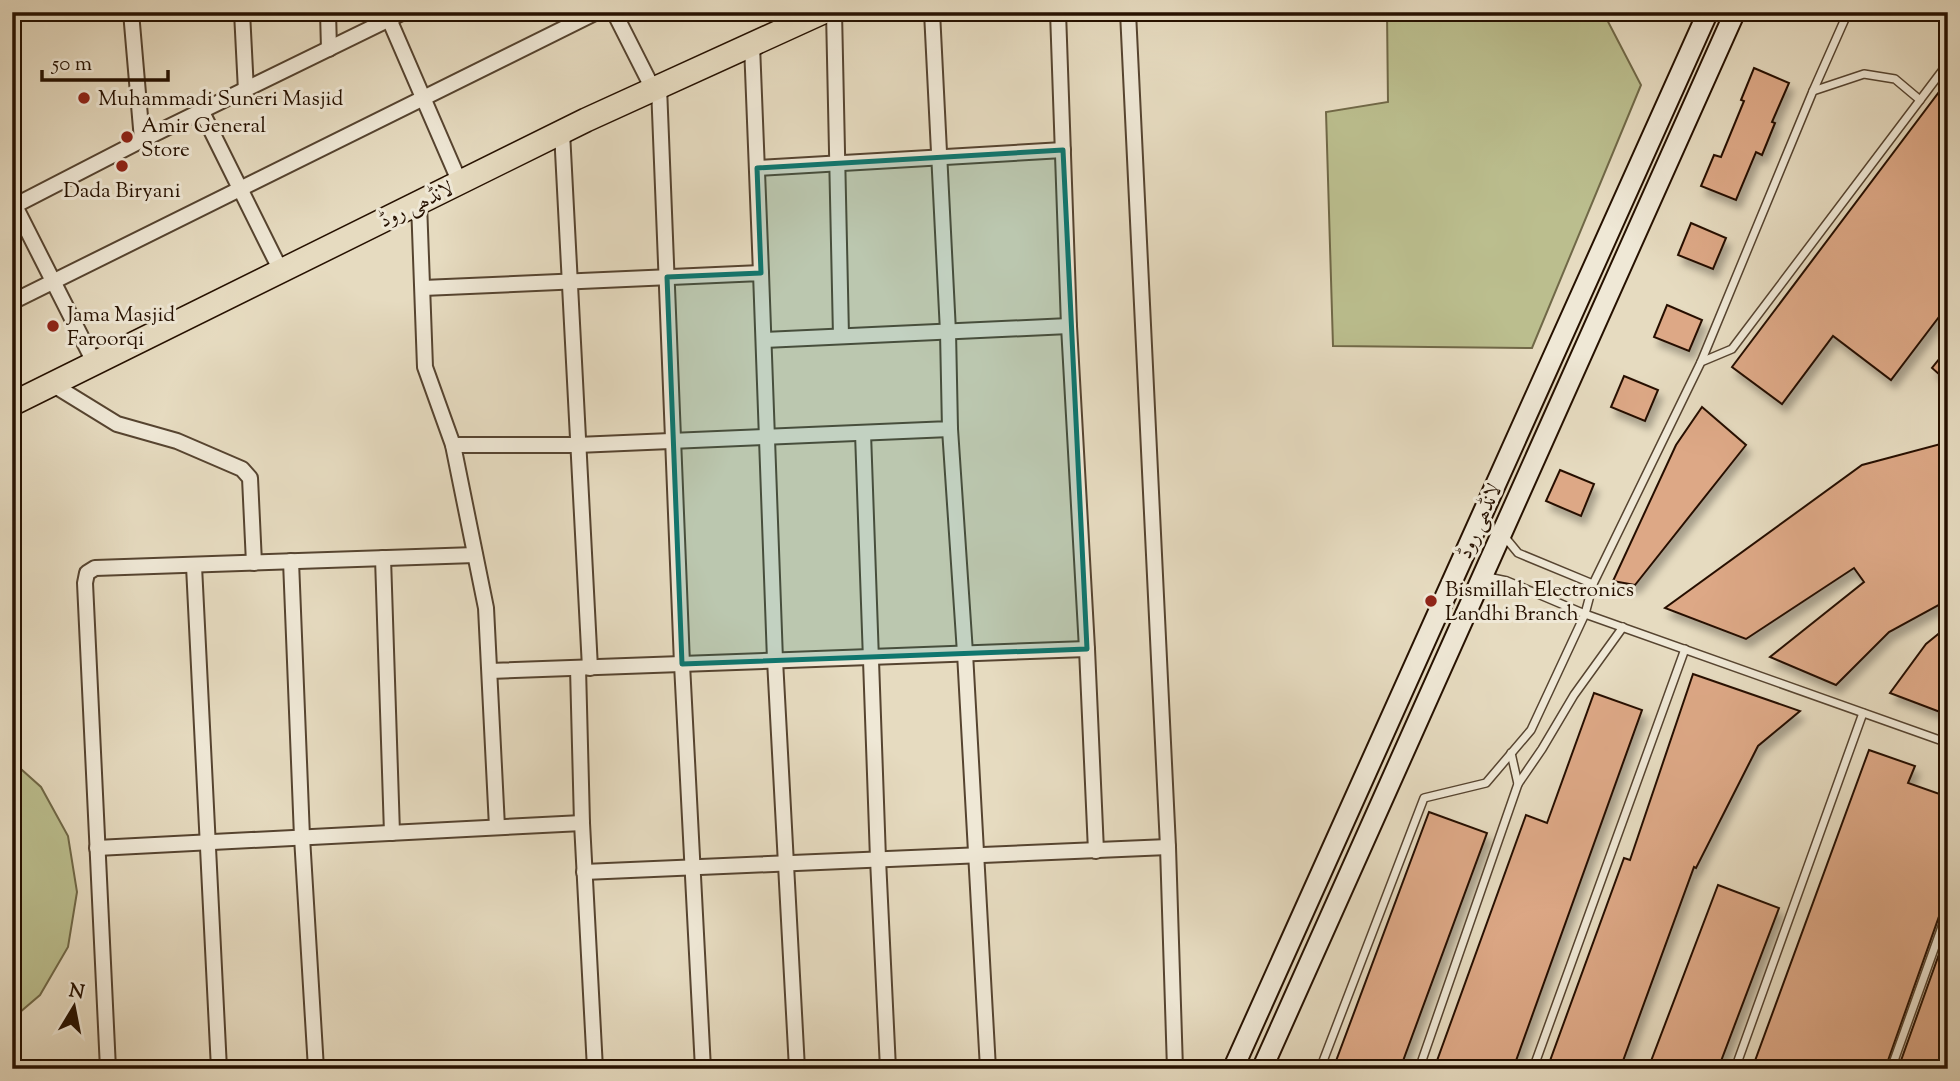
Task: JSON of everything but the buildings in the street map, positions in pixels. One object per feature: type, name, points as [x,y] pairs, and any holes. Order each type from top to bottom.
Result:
[{"type":"main road","name":"لانڈھی روڈ","points":[[12,404],[562,132],[823,12]]},
{"type":"main road","name":"لانڈھی روڈ","points":[[1233,1069],[1708,12]]},
{"type":"main road","name":"لانڈھی روڈ","points":[[1262,1069],[1734,12]]},
{"type":"main road","points":[[1683,68],[1692,78],[1706,77]]},
{"type":"main road","points":[[1669,99],[1682,95],[1688,99],[1691,110]]},
{"type":"main road","points":[[1480,520],[1479,528],[1483,535],[1495,537],[1502,533]]},
{"type":"main road","points":[[1452,583],[1458,577],[1466,576],[1480,582]]},
{"type":"main road","points":[[1330,854],[1353,865]]},
{"type":"street","points":[[131,12],[142,140]]},
{"type":"street","points":[[242,12],[246,91]]},
{"type":"street","points":[[328,12],[329,49]]},
{"type":"street","points":[[14,206],[404,12]]},
{"type":"street","points":[[12,302],[597,12]]},
{"type":"street","points":[[614,12],[656,88],[703,1069]]},
{"type":"street","points":[[834,12],[841,336]]},
{"type":"street","points":[[932,12],[948,332],[950,429],[988,1069]]},
{"type":"street","points":[[1058,12],[1069,326],[1096,851]]},
{"type":"street","points":[[1128,12],[1168,847],[1175,1069]]},
{"type":"street","points":[[389,19],[460,183]]},
{"type":"street","points":[[752,45],[775,660],[797,1069]]},
{"type":"street","points":[[202,112],[281,271]]},
{"type":"street","points":[[562,132],[577,445],[584,668],[582,823],[595,1069]]},
{"type":"street","points":[[757,169],[1063,150]]},
{"type":"street","points":[[12,190],[14,206],[95,364]]},
{"type":"street","points":[[419,203],[425,367],[453,445],[486,608],[497,827]]},
{"type":"street","points":[[423,288],[761,273]]},
{"type":"street","points":[[764,340],[1069,326]]},
{"type":"street","points":[[52,384],[117,424],[177,441],[242,469],[250,478],[254,563]]},
{"type":"street","points":[[453,445],[577,445],[950,429]]},
{"type":"street","points":[[863,433],[888,1069]]},
{"type":"street","points":[[108,1069],[85,583],[87,573],[95,568],[475,555]]},
{"type":"street","points":[[383,558],[392,833]]},
{"type":"street","points":[[291,561],[302,837],[316,1069]]},
{"type":"street","points":[[194,566],[219,1069]]},
{"type":"street","points":[[491,671],[1087,649]]},
{"type":"street","points":[[97,848],[582,823]]},
{"type":"street","points":[[584,872],[1168,847]]},
{"type":"lane","points":[[1320,1069],[1424,798],[1486,783],[1531,730],[1585,614],[1592,584],[1701,362],[1848,12]]},
{"type":"lane","points":[[1701,362],[1732,349],[1948,63]]},
{"type":"lane","points":[[1813,91],[1864,74],[1895,79],[1920,100]]},
{"type":"lane","points":[[1502,533],[1518,554],[1592,584]]},
{"type":"lane","points":[[1480,582],[1507,581],[1585,614],[1948,743]]},
{"type":"lane","points":[[1419,1069],[1518,784],[1574,695],[1623,627]]},
{"type":"lane","points":[[1533,1069],[1685,649]]},
{"type":"lane","points":[[1735,1069],[1863,713]]},
{"type":"lane","points":[[1511,753],[1518,784]]},
{"type":"lane","points":[[1891,1069],[1948,910]]},
{"type":"highlighted area","points":[[1063,150],[1087,649],[682,664],[667,277],[761,273],[757,168]]},
{"type":"green space","points":[[1387,12],[1603,12],[1641,85],[1532,348],[1333,346],[1326,112],[1388,102]]},
{"type":"green space","points":[[12,761],[41,787],[68,836],[77,892],[68,947],[40,995],[12,1019]]},
{"type":"place","name":"Muhammadi Suneri Masjid","points":[[84,98]]},
{"type":"place","name":"Amir General Store","points":[[127,137]]},
{"type":"place","name":"Dada Biryani","points":[[122,166]]},
{"type":"place","name":"Jama Masjid Faroorqi","points":[[53,326]]},
{"type":"place","name":"Bismillah Electronics Landhi Branch","points":[[1431,601]]}]
